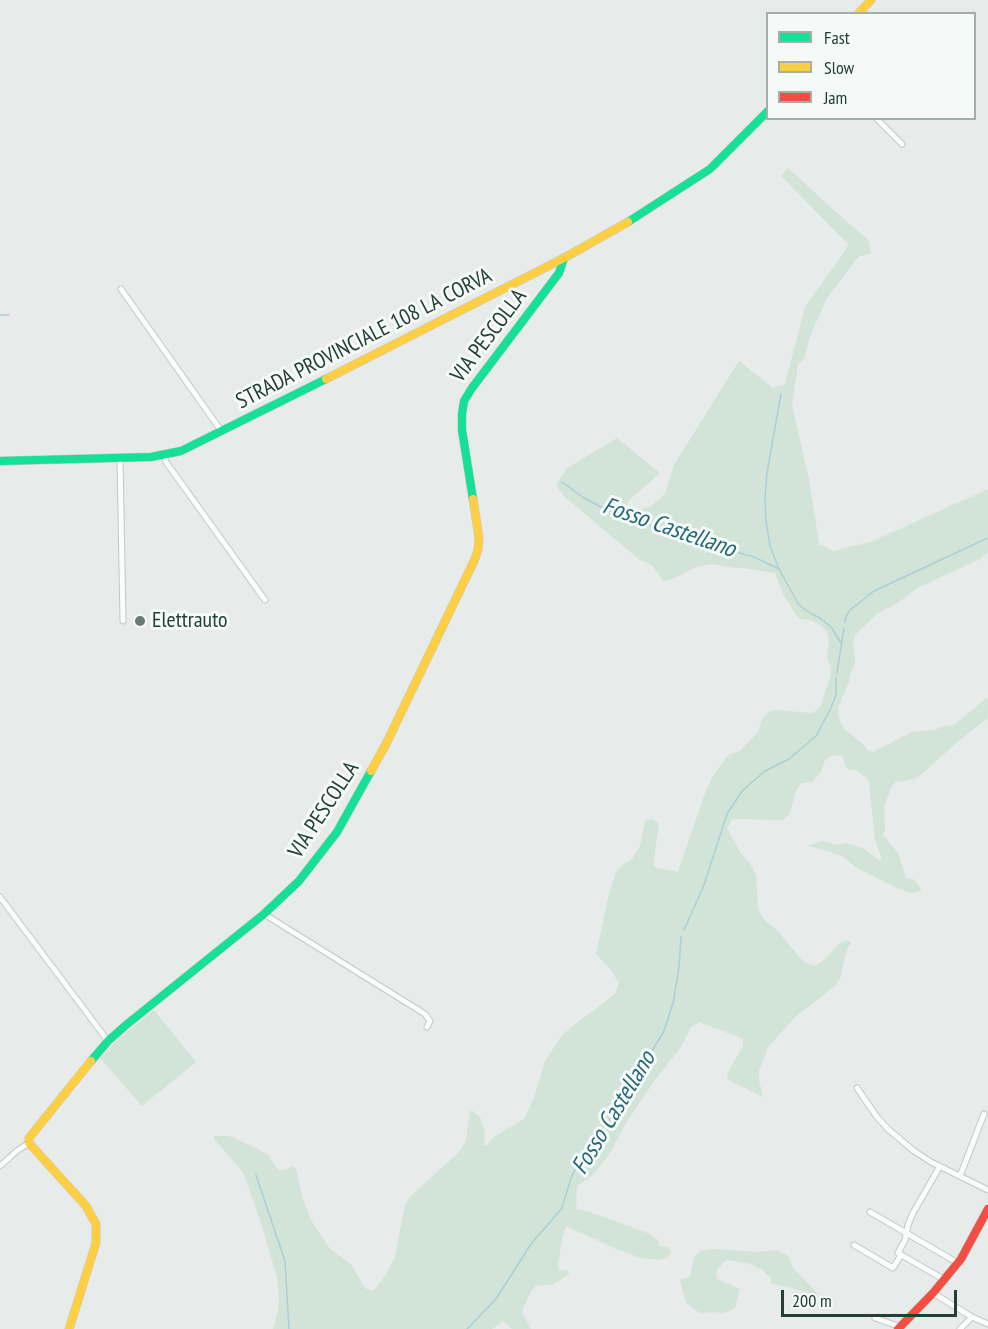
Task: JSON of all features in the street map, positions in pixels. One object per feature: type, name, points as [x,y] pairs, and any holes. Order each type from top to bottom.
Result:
[{"type":"street","points":[[860,12],[871,0]]},
{"type":"street","name":"STRADA PROVINCIALE 108 LA CORVA","points":[[0,460],[120,459],[181,451],[564,258],[618,228],[702,174],[730,150],[766,113]]},
{"type":"street","points":[[878,120],[902,144]]},
{"type":"street","name":"VIA PESCOLLA","points":[[29,1143],[32,1133],[108,1041],[264,914],[299,881],[342,823],[386,744],[478,550],[479,538],[462,430],[464,401],[559,273],[564,258]]},
{"type":"street","points":[[121,289],[222,432]]},
{"type":"street","points":[[164,455],[166,462],[265,600]]},
{"type":"street","points":[[120,459],[123,621]]},
{"type":"street","points":[[0,897],[108,1041]]},
{"type":"street","points":[[264,914],[425,1014],[430,1021],[427,1027]]},
{"type":"street","points":[[857,1088],[877,1117],[914,1152],[988,1190]]},
{"type":"street","points":[[960,1176],[984,1114]]},
{"type":"street","points":[[0,1166],[29,1143],[86,1206],[96,1224],[96,1244],[69,1329]]},
{"type":"street","points":[[940,1166],[913,1213],[905,1240],[898,1253],[945,1280]]},
{"type":"street","points":[[875,1318],[899,1328],[958,1263],[970,1246],[988,1209]]},
{"type":"street","points":[[870,1212],[958,1263]]},
{"type":"street","points":[[854,1245],[893,1268],[901,1255]]},
{"type":"street","points":[[933,1293],[988,1324]]},
{"type":"street","points":[[960,1329],[972,1317]]},
{"type":"green space","points":[[788,168],[869,241],[871,254],[859,256],[827,298],[810,336],[804,359],[798,364],[792,405],[809,479],[819,544],[833,551],[873,541],[988,489],[988,552],[980,559],[919,587],[896,604],[878,613],[856,634],[853,643],[855,663],[839,706],[838,716],[844,729],[868,751],[873,752],[912,732],[954,725],[988,699],[988,718],[917,778],[895,782],[884,807],[883,835],[898,853],[906,878],[913,879],[921,891],[911,893],[857,868],[842,856],[807,846],[823,841],[836,845],[847,843],[864,849],[879,860],[882,859],[875,840],[869,783],[867,778],[856,770],[849,770],[845,766],[842,755],[831,756],[825,760],[821,772],[813,781],[800,784],[789,815],[782,820],[732,819],[727,828],[756,875],[758,908],[764,920],[777,930],[801,959],[815,966],[841,942],[848,940],[851,944],[848,947],[840,979],[834,987],[796,1016],[768,1047],[759,1071],[763,1097],[728,1080],[727,1074],[743,1046],[743,1039],[699,1022],[691,1027],[681,1047],[626,1123],[610,1153],[594,1174],[577,1186],[576,1209],[650,1234],[658,1240],[660,1247],[666,1246],[671,1254],[657,1260],[641,1258],[566,1226],[558,1263],[559,1271],[568,1270],[569,1274],[554,1284],[535,1286],[522,1312],[531,1329],[512,1329],[503,1321],[492,1329],[273,1329],[278,1312],[277,1277],[259,1217],[243,1172],[214,1139],[214,1136],[229,1136],[254,1147],[268,1155],[279,1171],[293,1167],[296,1169],[303,1200],[311,1220],[330,1249],[351,1264],[364,1287],[370,1291],[375,1289],[395,1257],[405,1204],[458,1153],[466,1141],[470,1111],[480,1117],[485,1132],[484,1145],[524,1119],[534,1098],[545,1061],[561,1037],[615,994],[619,984],[612,971],[596,954],[616,872],[632,859],[640,846],[645,820],[651,819],[659,823],[653,865],[657,868],[678,872],[705,793],[725,759],[741,750],[758,732],[762,719],[767,713],[774,710],[812,713],[819,709],[831,669],[827,659],[829,640],[827,632],[821,625],[797,616],[784,596],[775,573],[712,564],[696,567],[670,580],[663,581],[652,565],[640,560],[564,496],[556,485],[566,469],[617,438],[660,473],[628,501],[627,508],[631,511],[650,507],[665,494],[674,465],[739,361],[773,388],[785,384],[805,307],[849,245],[781,176]]},
{"type":"green space","points":[[154,1010],[196,1062],[142,1106],[100,1058]]},
{"type":"green space","points":[[713,1249],[756,1252],[777,1250],[788,1256],[793,1268],[819,1295],[771,1283],[771,1278],[762,1270],[750,1264],[727,1260],[719,1267],[716,1273],[717,1279],[740,1289],[735,1308],[723,1313],[700,1313],[686,1303],[680,1280],[690,1276],[694,1257],[700,1251]]},
{"type":"waterway","points":[[0,315],[9,315]]},
{"type":"waterway","name":"Fosso Castellano","points":[[781,394],[767,473],[765,498],[770,546],[779,569],[799,605],[831,627],[841,643]]},
{"type":"waterway","name":"Fosso Castellano","points":[[562,482],[584,498],[605,509],[674,534],[754,557],[779,569]]},
{"type":"waterway","name":"Fosso Castellano","points":[[845,622],[850,610],[874,591],[988,538]]},
{"type":"waterway","name":"Fosso Castellano","points":[[837,673],[844,628]]},
{"type":"waterway","name":"Fosso Castellano","points":[[684,930],[704,885],[727,814],[743,790],[765,771],[789,759],[816,736],[836,695],[836,678]]},
{"type":"waterway","name":"Fosso Castellano","points":[[467,1329],[496,1299],[531,1244],[562,1208],[571,1178],[583,1154],[612,1116],[664,1031],[673,1003],[681,937]]},
{"type":"waterway","name":"Fosso Castellano","points":[[256,1175],[285,1261],[289,1329]]},
{"type":"traffic: fast","points":[[628,222],[710,169],[766,113]]},
{"type":"traffic: fast","points":[[473,499],[462,430],[464,401],[559,273],[564,258]]},
{"type":"traffic: fast","points":[[0,461],[151,457],[181,451],[326,379]]},
{"type":"traffic: fast","points":[[91,1061],[126,1025],[264,914],[299,881],[337,832],[371,771]]},
{"type":"traffic: slow","points":[[860,12],[871,0]]},
{"type":"traffic: slow","points":[[326,379],[564,258],[628,222]]},
{"type":"traffic: slow","points":[[371,771],[474,561],[479,538],[473,499]]},
{"type":"traffic: slow","points":[[69,1329],[96,1243],[96,1224],[86,1206],[29,1143],[29,1138],[91,1061]]},
{"type":"traffic: jam","points":[[898,1329],[933,1293],[961,1259],[988,1209]]},
{"type":"place","name":"Elettrauto","points":[[140,621]]}]
